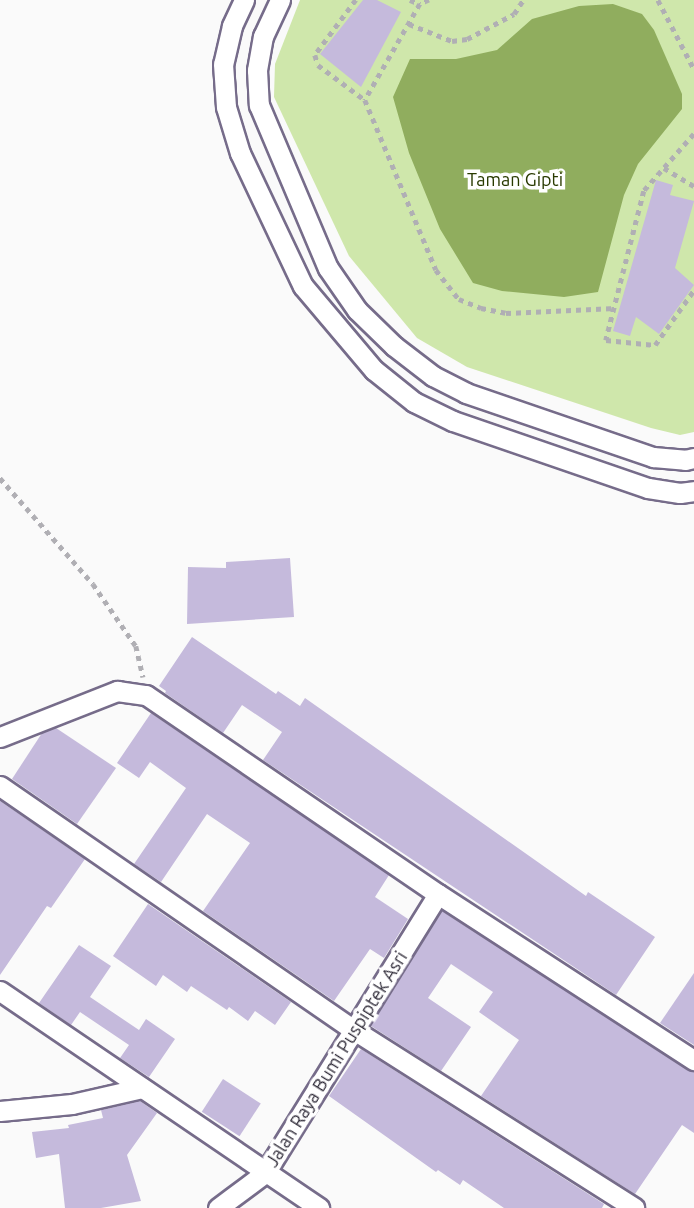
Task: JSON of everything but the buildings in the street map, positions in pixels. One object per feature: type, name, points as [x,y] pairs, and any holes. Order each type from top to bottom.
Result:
[{"type":"street","points":[[244,0],[232,26],[223,64],[226,107],[240,153],[303,286],[374,370],[414,402],[453,421],[648,488],[680,493],[694,491]]},
{"type":"street","points":[[280,0],[263,36],[257,70],[258,105],[328,268],[357,310],[394,346],[423,368],[466,393],[653,457],[694,458]]},
{"type":"street","points":[[0,737],[117,691],[146,695],[438,894],[694,1060]]},
{"type":"street","points":[[0,786],[354,1030],[634,1208]]},
{"type":"street","name":"Jalan Raya Bumi Puspiptek Asri","points":[[218,1208],[265,1173],[438,894]]},
{"type":"street","points":[[0,990],[319,1208]]},
{"type":"street","points":[[0,1111],[72,1104],[142,1088]]},
{"type":"path","points":[[356,0],[315,55],[318,65],[365,100],[436,270],[460,299],[481,308],[506,313],[615,309]]},
{"type":"path","points":[[410,0],[420,4]]},
{"type":"path","points":[[365,100],[420,4],[429,0]]},
{"type":"path","points":[[408,23],[453,41],[467,39],[514,14],[523,0]]},
{"type":"path","points":[[657,0],[694,69]]},
{"type":"path","points":[[694,134],[644,191],[606,340],[655,345],[694,290]]},
{"type":"path","points":[[664,168],[694,186]]},
{"type":"path","points":[[0,478],[93,584],[136,646],[146,695]]},
{"type":"green space","name":"Taman Gipti","points":[[300,0],[694,0],[694,432],[680,435],[651,428],[467,367],[417,338],[349,256],[274,97],[275,64]]},
{"type":"shaded area","points":[[613,4],[642,14],[654,30],[682,94],[682,109],[638,164],[624,195],[598,292],[564,297],[502,291],[473,283],[440,229],[409,153],[393,97],[410,59],[456,59],[497,50],[532,19],[579,6]]}]
